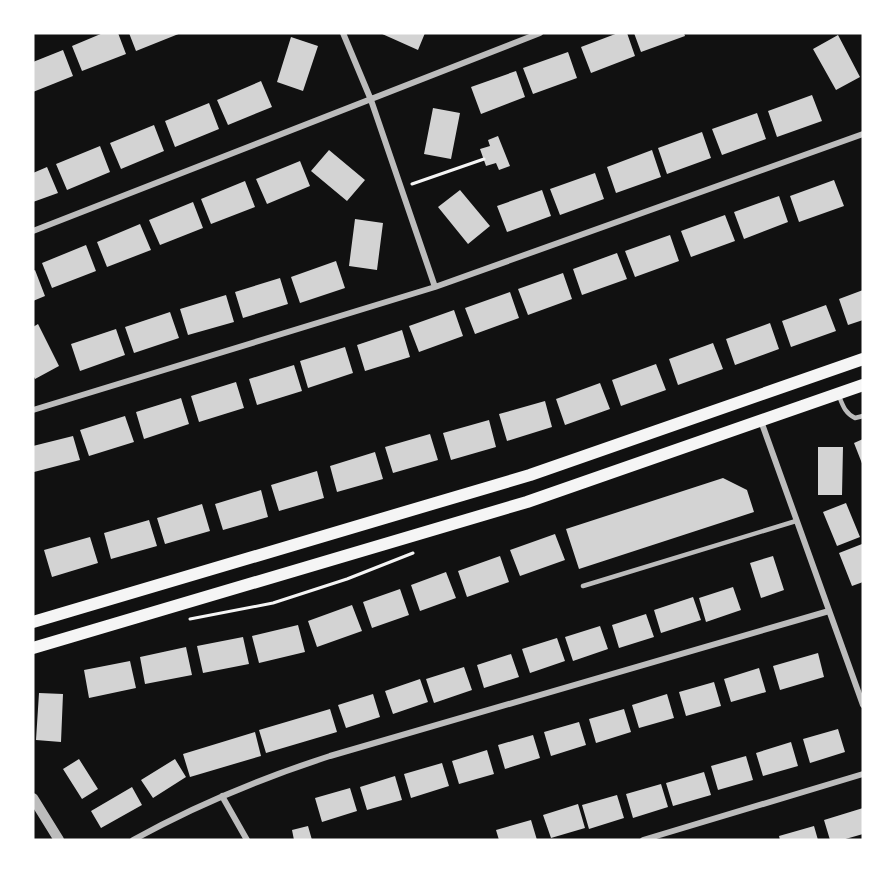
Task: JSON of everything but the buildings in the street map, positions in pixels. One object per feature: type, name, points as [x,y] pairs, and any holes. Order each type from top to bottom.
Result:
[{"type":"main road","points":[[33,622],[530,475],[863,359]]},
{"type":"main road","points":[[33,648],[527,502],[863,385]]},
{"type":"street","points":[[343,33],[371,100],[435,287]]},
{"type":"street","points":[[33,231],[540,33]]},
{"type":"street","points":[[33,410],[435,287],[863,134]]},
{"type":"street","points":[[761,421],[863,705]]},
{"type":"street","points":[[133,840],[222,796],[287,770],[829,610]]},
{"type":"street","points":[[643,840],[863,774]]},
{"type":"street","points":[[222,796],[247,840]]},
{"type":"street","points":[[33,798],[58,840]]},
{"type":"lane","points":[[838,393],[849,414],[855,418],[863,416]]},
{"type":"lane","points":[[583,586],[796,521]]},
{"type":"path","points":[[401,188],[484,159]]}]
